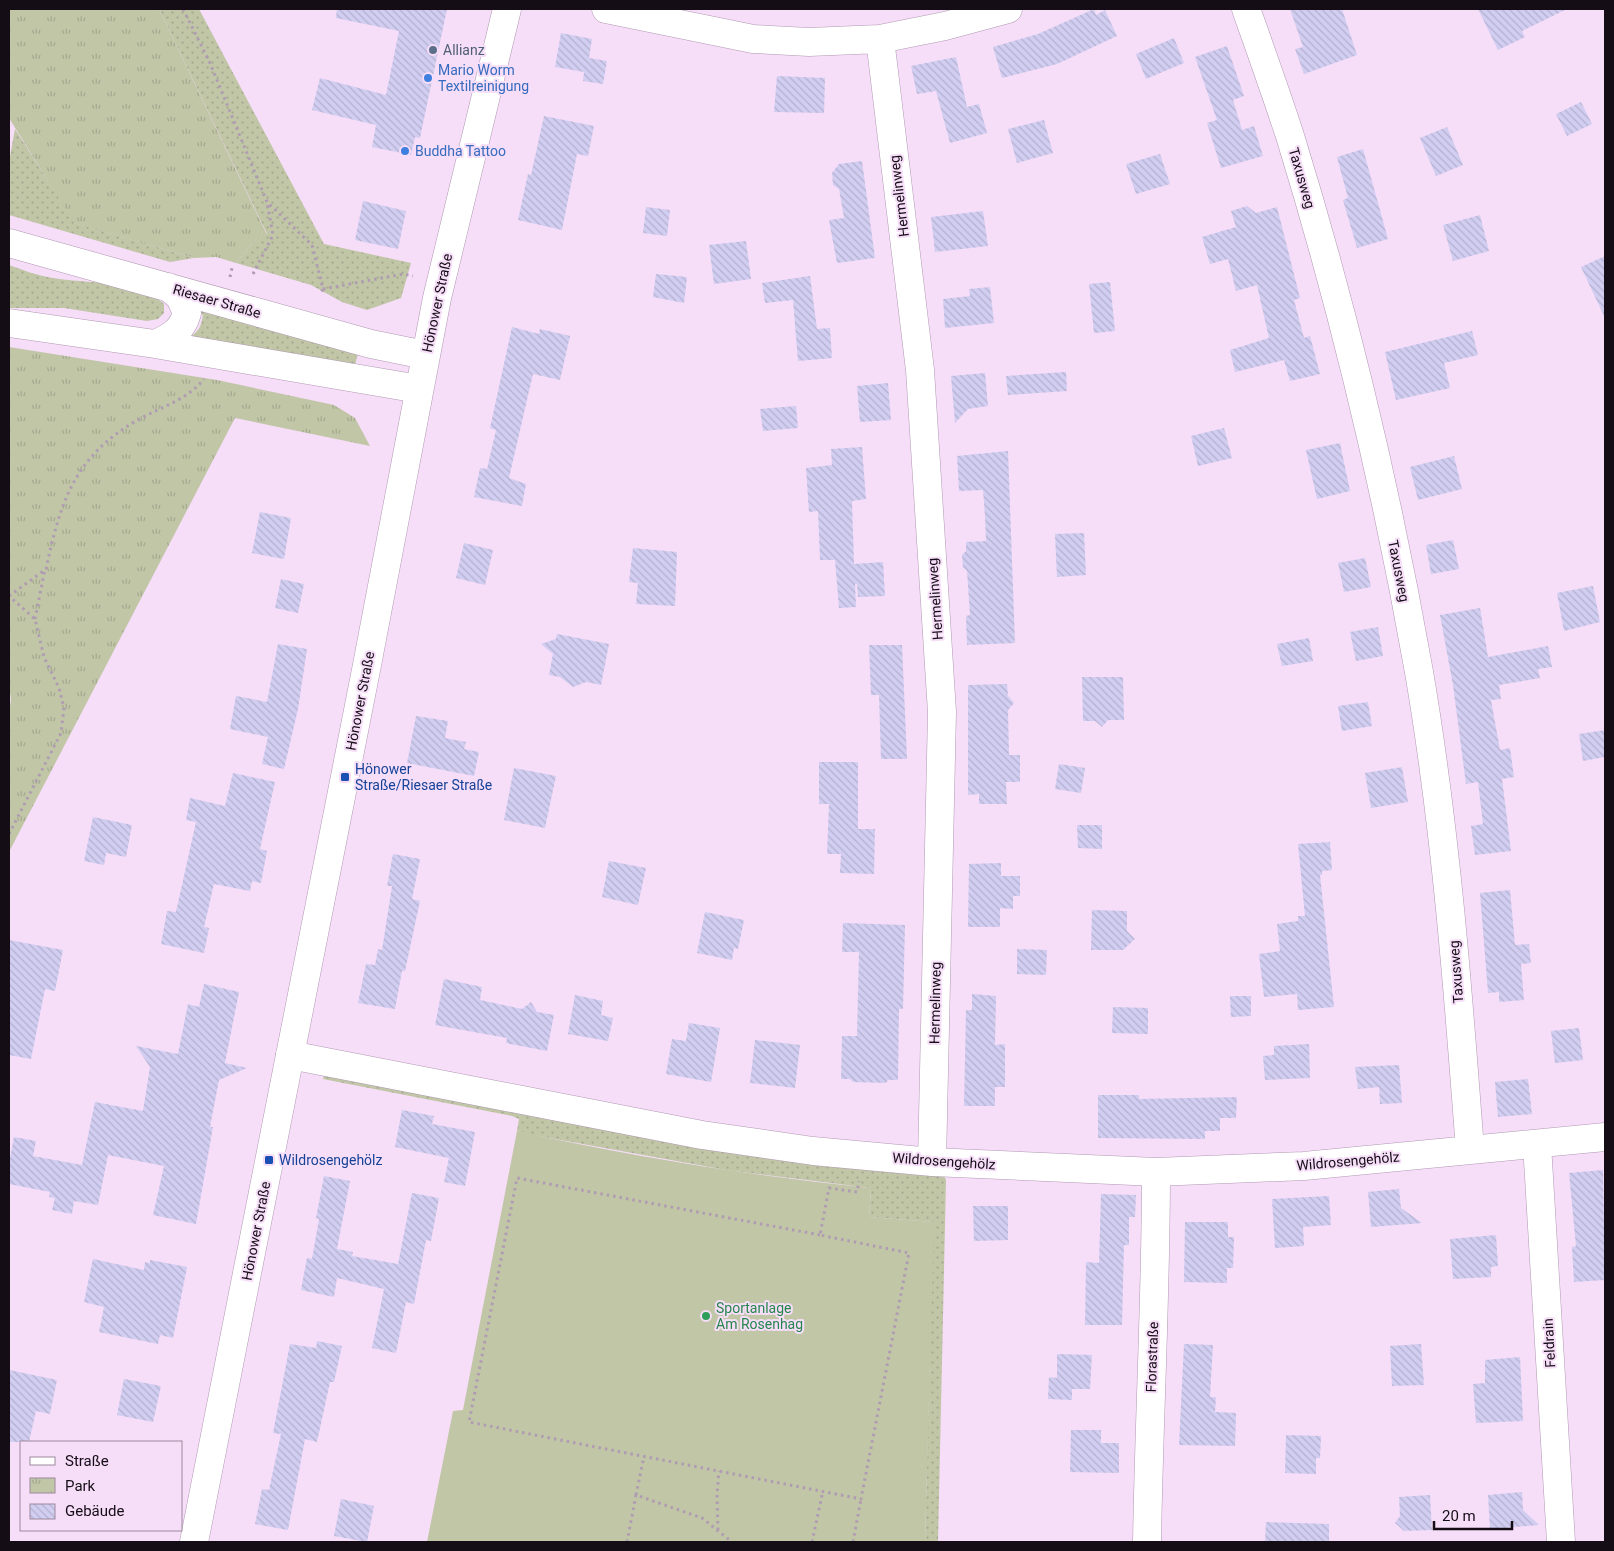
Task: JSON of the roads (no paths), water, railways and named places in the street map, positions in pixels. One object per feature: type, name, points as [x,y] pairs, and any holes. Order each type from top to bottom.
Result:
[{"type":"street","name":"Hönower Straße","points":[[194,1542],[374,627],[436,298],[507,9]]},
{"type":"street","points":[[606,9],[753,39],[809,42],[880,38],[945,26],[1008,9]]},
{"type":"street","name":"Taxusweg","points":[[1246,9],[1289,135],[1326,261],[1364,409],[1419,673],[1454,938],[1470,1150]]},
{"type":"street","name":"Hermelinweg","points":[[880,38],[920,370],[942,712],[932,1162]]},
{"type":"street","name":"Riesaer Straße","points":[[9,243],[371,344],[425,355]]},
{"type":"street","points":[[155,344],[172,336],[181,328],[187,313],[180,298],[168,287]]},
{"type":"street","points":[[9,323],[155,344],[419,389]]},
{"type":"street","name":"Wildrosengehölz","points":[[290,1055],[702,1135],[932,1162],[1156,1172],[1304,1166],[1605,1137]]},
{"type":"street","name":"Feldrain","points":[[1537,1144],[1561,1542]]},
{"type":"street","name":"Florastraße","points":[[1147,1542],[1149,1422],[1156,1261],[1156,1172]]},
{"type":"place","name":"Allianz","points":[[433,50]]},
{"type":"place","name":"Mario Worm Textilreinigung","points":[[428,78]]},
{"type":"place","name":"Buddha Tattoo","points":[[405,151]]},
{"type":"place","name":"Hönower Straße/Riesaer Straße","points":[[345,777]]},
{"type":"place","name":"Wildrosengehölz","points":[[269,1160]]},
{"type":"place","name":"Sportanlage Am Rosenhag","points":[[706,1316]]}]
